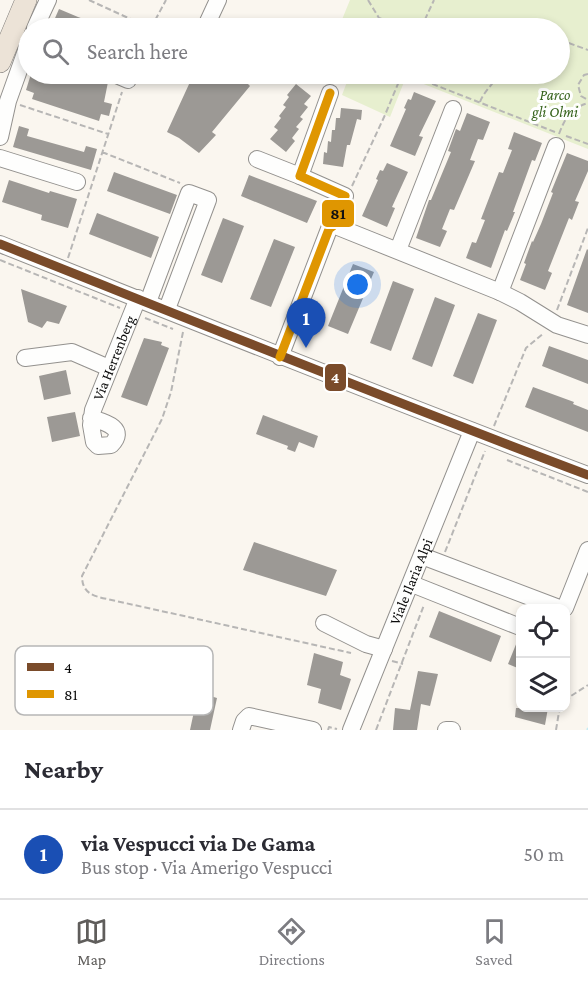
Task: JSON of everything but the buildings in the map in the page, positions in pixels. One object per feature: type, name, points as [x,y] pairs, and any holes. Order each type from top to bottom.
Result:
[{"type":"main road","points":[[18,18],[26,0]]},
{"type":"main road","points":[[0,62],[18,19]]},
{"type":"street","points":[[40,18],[48,0]]},
{"type":"street","points":[[210,18],[218,0]]},
{"type":"street","points":[[0,137],[8,100],[18,72]]},
{"type":"street","points":[[300,176],[330,93]]},
{"type":"street","points":[[398,250],[453,109]]},
{"type":"street","points":[[500,292],[558,140]]},
{"type":"street","points":[[257,159],[345,196],[333,226],[329,229],[280,357]]},
{"type":"street","points":[[1,161],[77,182]]},
{"type":"street","name":"Via Herrenberg","points":[[91,417],[110,368],[143,300],[189,193],[208,200],[167,309]]},
{"type":"street","points":[[333,226],[500,292],[552,322],[588,335]]},
{"type":"street","points":[[0,244],[167,309],[280,357],[588,475]]},
{"type":"street","points":[[25,358],[72,352],[110,368]]},
{"type":"street","name":"Viale Ilaria Alpi","points":[[351,730],[472,431]]},
{"type":"street","points":[[567,604],[588,550]]},
{"type":"street","points":[[422,556],[546,604]]},
{"type":"street","points":[[412,584],[516,625]]},
{"type":"street","points":[[324,623],[366,644],[384,649]]},
{"type":"street","points":[[241,730],[243,721],[249,716],[313,730]]},
{"type":"street","points":[[446,730],[452,730]]},
{"type":"path","points":[[88,0],[128,18]]},
{"type":"path","points":[[156,18],[165,0]]},
{"type":"path","points":[[368,0],[379,18]]},
{"type":"path","points":[[426,18],[434,0]]},
{"type":"path","points":[[570,43],[588,50]]},
{"type":"path","points":[[558,140],[565,119],[572,111],[588,101],[581,96],[578,85],[584,75],[588,74]]},
{"type":"path","points":[[65,269],[108,134],[119,84]]},
{"type":"path","points":[[345,196],[356,180],[398,84]]},
{"type":"path","points":[[433,84],[480,102],[558,140],[588,144]]},
{"type":"path","points":[[480,102],[491,84]]},
{"type":"path","points":[[8,100],[108,134]]},
{"type":"path","points":[[102,152],[183,184]]},
{"type":"path","points":[[441,564],[526,348],[542,336],[552,322],[588,228]]},
{"type":"path","points":[[183,332],[171,392],[162,419],[82,576],[86,592],[107,599],[350,652]]},
{"type":"path","points":[[376,730],[430,590]]},
{"type":"path","points":[[570,697],[588,684]]},
{"type":"path","points":[[556,730],[559,712]]},
{"type":"green space","name":"Parco gli Olmi","points":[[350,0],[588,0],[588,149],[424,84],[570,84],[570,18],[343,18]]},
{"type":"green space","name":"Parco gli Olmi","points":[[346,84],[403,84],[390,117],[342,95]]},
{"type":"transit line","name":"81","points":[[280,357],[329,229],[333,226],[345,196],[300,176],[330,93]]},
{"type":"transit line","name":"4","points":[[0,244],[588,475]]},
{"type":"place","name":"via Vespucci via De Gama","points":[[306,348]]}]
